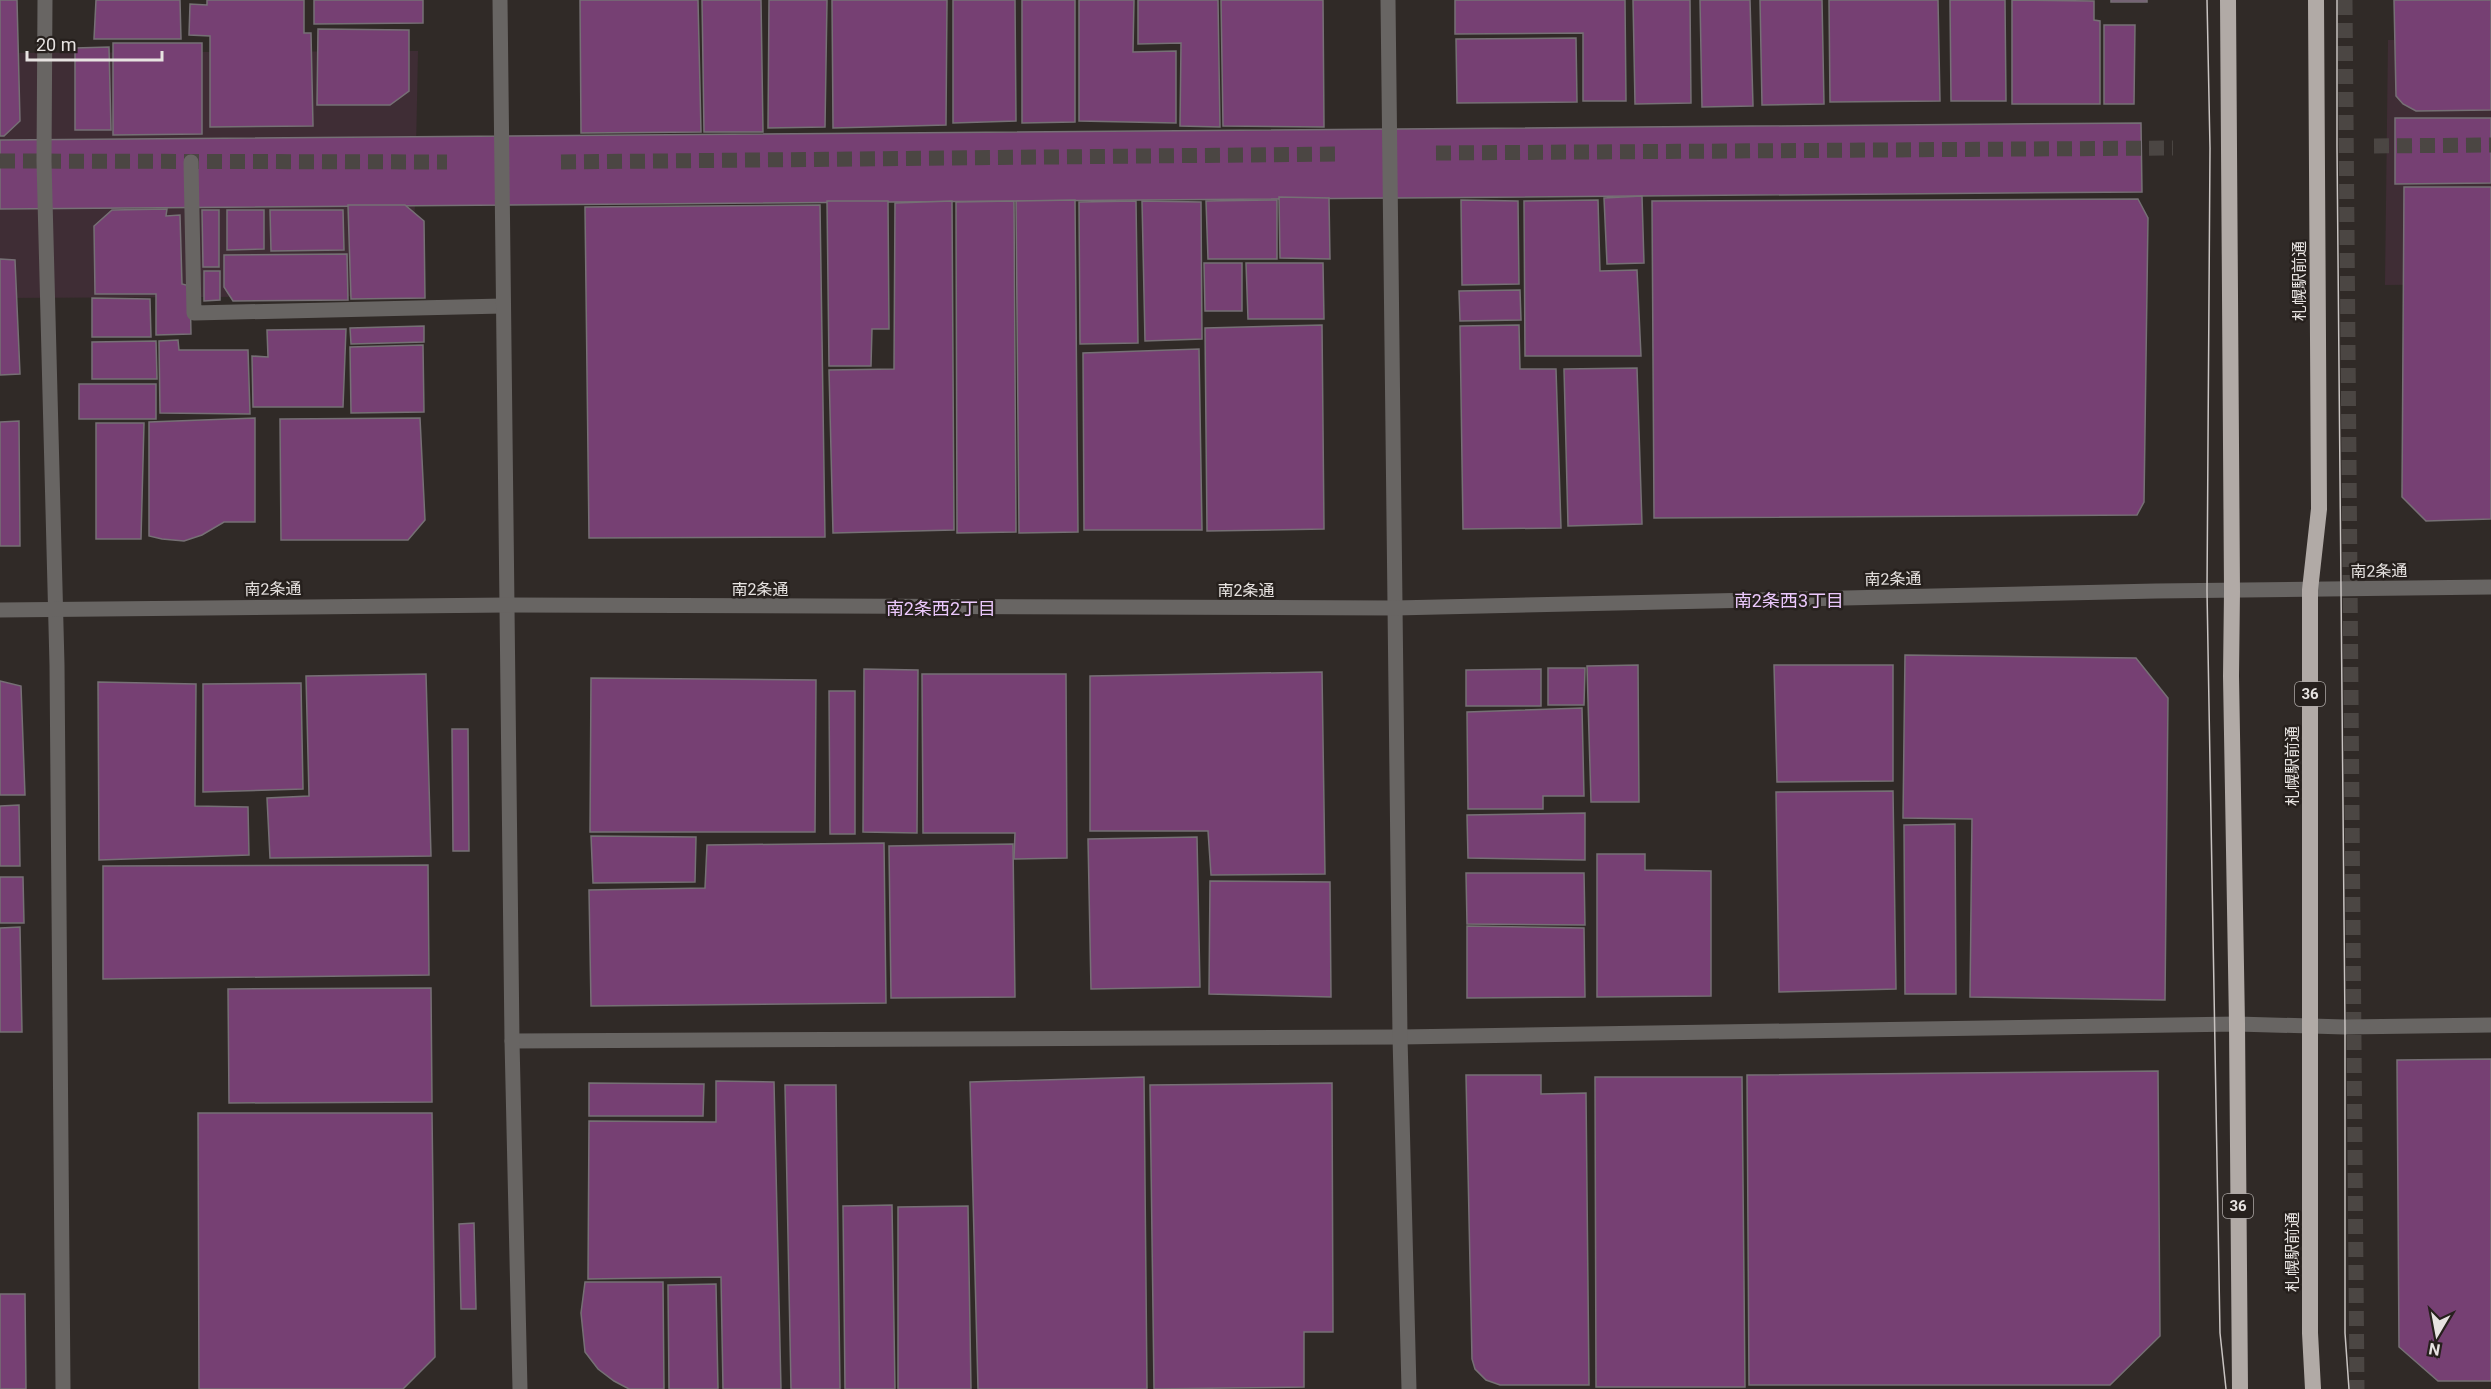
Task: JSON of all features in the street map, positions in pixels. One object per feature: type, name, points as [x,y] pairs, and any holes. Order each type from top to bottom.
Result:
[{"type":"highway","name":"36","points":[[2228,0],[2231,676],[2240,1389]]},
{"type":"highway","name":"札幌駅前通","points":[[2313,1389],[2310,1332],[2310,590],[2319,509],[2316,0]]},
{"type":"street","points":[[45,0],[44,161],[57,689],[63,1389]]},
{"type":"street","points":[[501,0],[512,1041],[520,1389]]},
{"type":"street","points":[[1388,0],[1400,1037],[1408,1389]]},
{"type":"street","points":[[191,162],[194,313],[503,306]]},
{"type":"street","name":"南2条通","points":[[0,610],[507,605],[1395,608],[2491,588]]},
{"type":"street","points":[[512,1041],[1400,1037],[2237,1024],[2491,1025]]},
{"type":"shaded area","points":[[2388,40],[2491,40],[2491,284],[2385,285]]},
{"type":"shaded area","points":[[418,51],[413,296],[0,298],[0,53]]},
{"type":"building","points":[[0,0],[17,0],[20,121],[4,136],[0,136]]},
{"type":"building","points":[[96,0],[180,0],[181,39],[94,39]]},
{"type":"building","points":[[207,0],[304,0],[304,33],[311,33],[313,126],[210,127],[210,36],[189,35],[190,4],[207,5]]},
{"type":"building","points":[[314,0],[423,0],[423,23],[314,24]]},
{"type":"building","points":[[580,0],[698,0],[701,132],[581,133]]},
{"type":"building","points":[[702,0],[761,0],[763,132],[704,132]]},
{"type":"building","points":[[769,0],[827,0],[825,127],[768,128]]},
{"type":"building","points":[[832,0],[947,0],[946,125],[833,128]]},
{"type":"building","points":[[953,0],[1015,0],[1016,121],[953,123]]},
{"type":"building","points":[[1022,0],[1075,0],[1075,122],[1022,123]]},
{"type":"building","points":[[1079,0],[1134,0],[1133,52],[1176,51],[1176,123],[1079,121]]},
{"type":"building","points":[[1138,0],[1218,0],[1220,127],[1180,126],[1181,43],[1138,44]]},
{"type":"building","points":[[1221,0],[1323,0],[1324,127],[1223,126]]},
{"type":"building","points":[[1455,0],[1625,0],[1626,101],[1583,101],[1583,33],[1455,34]]},
{"type":"building","points":[[1633,0],[1690,0],[1691,103],[1635,104]]},
{"type":"building","points":[[1700,0],[1750,0],[1753,106],[1702,107]]},
{"type":"building","points":[[1760,0],[1822,0],[1824,104],[1762,105]]},
{"type":"building","points":[[1829,0],[1938,0],[1940,101],[1830,102]]},
{"type":"building","points":[[1950,0],[2005,0],[2006,101],[1951,101]]},
{"type":"building","points":[[2012,0],[2094,1],[2094,20],[2100,21],[2100,104],[2012,104]]},
{"type":"building","points":[[2111,0],[2147,0],[2147,2],[2111,2]]},
{"type":"building","points":[[2394,0],[2491,0],[2491,110],[2416,111],[2403,104],[2396,96]]},
{"type":"building","points":[[2104,25],[2135,25],[2134,104],[2104,104]]},
{"type":"building","points":[[318,29],[409,30],[409,91],[390,105],[317,105]]},
{"type":"building","points":[[1576,38],[1577,102],[1457,103],[1456,39]]},
{"type":"building","points":[[113,43],[202,43],[202,134],[113,135]]},
{"type":"building","points":[[109,47],[111,130],[75,130],[75,48]]},
{"type":"building","points":[[2395,118],[2491,118],[2491,183],[2395,184]]},
{"type":"building","points":[[2141,123],[2142,192],[0,209],[0,140]]},
{"type":"building","points":[[2404,187],[2491,187],[2491,519],[2426,521],[2402,497]]},
{"type":"building","points":[[1642,196],[1644,263],[1607,264],[1604,198]]},
{"type":"building","points":[[1279,197],[1329,198],[1330,259],[1280,258]]},
{"type":"building","points":[[2138,199],[2148,218],[2144,502],[2137,515],[1654,518],[1652,201]]},
{"type":"building","points":[[1075,200],[1078,532],[1019,533],[1016,201]]},
{"type":"building","points":[[1277,200],[1277,259],[1208,259],[1206,201]]},
{"type":"building","points":[[1461,200],[1518,201],[1519,284],[1462,285]]},
{"type":"building","points":[[1598,200],[1600,271],[1637,270],[1641,356],[1525,356],[1524,201]]},
{"type":"building","points":[[827,201],[888,201],[889,329],[872,329],[871,366],[829,366]]},
{"type":"building","points":[[952,201],[954,530],[833,533],[829,370],[894,369],[895,203]]},
{"type":"building","points":[[1014,201],[1016,532],[957,533],[956,202]]},
{"type":"building","points":[[1136,201],[1138,343],[1080,344],[1079,202]]},
{"type":"building","points":[[1142,201],[1201,202],[1202,339],[1145,341]]},
{"type":"building","points":[[348,205],[405,205],[424,221],[425,298],[351,299]]},
{"type":"building","points":[[820,205],[825,537],[589,538],[585,207]]},
{"type":"building","points":[[167,209],[166,216],[180,215],[182,284],[190,286],[191,334],[156,335],[156,294],[95,294],[94,226],[112,210]]},
{"type":"building","points":[[202,210],[219,210],[219,267],[203,267]]},
{"type":"building","points":[[227,210],[264,210],[264,249],[227,250]]},
{"type":"building","points":[[270,210],[343,210],[344,250],[271,251]]},
{"type":"building","points":[[347,254],[348,300],[233,301],[224,287],[224,255]]},
{"type":"building","points":[[0,259],[15,260],[20,374],[0,375]]},
{"type":"building","points":[[1204,263],[1242,263],[1242,311],[1205,311]]},
{"type":"building","points":[[1246,263],[1323,263],[1324,319],[1248,319]]},
{"type":"building","points":[[204,271],[220,271],[220,300],[204,301]]},
{"type":"building","points":[[1520,290],[1521,320],[1460,321],[1459,291]]},
{"type":"building","points":[[92,298],[150,299],[151,337],[92,337]]},
{"type":"building","points":[[1322,325],[1324,529],[1207,531],[1205,328]]},
{"type":"building","points":[[1519,325],[1520,369],[1556,369],[1561,528],[1463,529],[1460,326]]},
{"type":"building","points":[[424,326],[424,342],[351,344],[350,328]]},
{"type":"building","points":[[346,329],[343,407],[253,407],[252,356],[268,357],[267,330]]},
{"type":"building","points":[[178,340],[179,350],[248,350],[250,414],[160,413],[159,341]]},
{"type":"building","points":[[156,341],[157,379],[92,379],[92,342]]},
{"type":"building","points":[[423,345],[424,412],[351,413],[350,347]]},
{"type":"building","points":[[1199,349],[1202,530],[1084,530],[1083,353]]},
{"type":"building","points":[[1637,368],[1642,524],[1568,526],[1564,369]]},
{"type":"building","points":[[79,384],[156,384],[156,419],[79,419]]},
{"type":"building","points":[[255,418],[255,522],[224,522],[202,535],[184,541],[149,536],[149,422]]},
{"type":"building","points":[[420,418],[425,520],[408,540],[281,540],[280,419]]},
{"type":"building","points":[[19,421],[20,546],[0,546],[0,422]]},
{"type":"building","points":[[96,423],[144,423],[141,539],[96,539]]},
{"type":"building","points":[[1905,655],[2136,658],[2168,698],[2165,1000],[1970,997],[1972,819],[1903,818]]},
{"type":"building","points":[[1638,665],[1639,802],[1591,802],[1587,666]]},
{"type":"building","points":[[1774,665],[1893,665],[1893,781],[1777,782]]},
{"type":"building","points":[[1548,668],[1585,668],[1584,705],[1548,705]]},
{"type":"building","points":[[864,669],[918,670],[917,833],[863,832]]},
{"type":"building","points":[[1541,669],[1541,706],[1466,706],[1466,670]]},
{"type":"building","points":[[1322,672],[1325,874],[1211,875],[1208,831],[1090,831],[1090,676]]},
{"type":"building","points":[[426,674],[431,856],[270,858],[267,798],[309,796],[306,676]]},
{"type":"building","points":[[922,674],[1066,674],[1067,858],[1014,859],[1015,833],[923,833]]},
{"type":"building","points":[[591,678],[816,680],[815,832],[590,832]]},
{"type":"building","points":[[0,681],[21,686],[25,795],[0,795]]},
{"type":"building","points":[[98,682],[196,684],[195,806],[248,807],[249,855],[99,860]]},
{"type":"building","points":[[301,683],[303,789],[203,792],[203,684]]},
{"type":"building","points":[[829,691],[855,691],[855,834],[830,834]]},
{"type":"building","points":[[1582,708],[1584,796],[1543,796],[1543,809],[1468,809],[1467,712]]},
{"type":"building","points":[[452,729],[468,729],[469,851],[453,851]]},
{"type":"building","points":[[1893,791],[1896,989],[1779,992],[1776,792]]},
{"type":"building","points":[[19,805],[20,866],[0,866],[0,806]]},
{"type":"building","points":[[1585,813],[1585,860],[1468,858],[1467,815]]},
{"type":"building","points":[[1955,824],[1956,994],[1905,994],[1904,825]]},
{"type":"building","points":[[591,836],[696,837],[695,882],[593,883]]},
{"type":"building","points":[[1197,837],[1200,987],[1091,989],[1088,839]]},
{"type":"building","points":[[884,843],[886,1003],[591,1006],[589,890],[705,888],[707,845]]},
{"type":"building","points":[[1013,844],[1015,997],[891,998],[889,846]]},
{"type":"building","points":[[1597,854],[1645,854],[1645,870],[1711,871],[1711,996],[1597,997]]},
{"type":"building","points":[[428,865],[429,975],[103,979],[103,866]]},
{"type":"building","points":[[1466,873],[1584,873],[1585,925],[1467,924]]},
{"type":"building","points":[[0,877],[23,877],[24,923],[0,923]]},
{"type":"building","points":[[1210,881],[1330,882],[1331,997],[1209,994]]},
{"type":"building","points":[[1467,926],[1584,928],[1585,997],[1467,998]]},
{"type":"building","points":[[20,927],[22,1032],[0,1032],[0,928]]},
{"type":"building","points":[[431,988],[432,1102],[229,1103],[228,989]]},
{"type":"building","points":[[2491,1059],[2491,1381],[2438,1381],[2399,1347],[2397,1060]]},
{"type":"building","points":[[2158,1071],[2160,1336],[2110,1385],[1749,1385],[1747,1075]]},
{"type":"building","points":[[1466,1075],[1541,1075],[1541,1094],[1586,1093],[1589,1385],[1500,1385],[1486,1380],[1475,1369],[1472,1359]]},
{"type":"building","points":[[1144,1077],[1147,1389],[978,1389],[970,1082]]},
{"type":"building","points":[[1595,1077],[1742,1077],[1745,1387],[1596,1387]]},
{"type":"building","points":[[716,1081],[774,1082],[781,1389],[723,1389],[721,1277],[588,1279],[589,1121],[716,1122]]},
{"type":"building","points":[[589,1083],[704,1084],[703,1116],[589,1116]]},
{"type":"building","points":[[1332,1083],[1333,1332],[1304,1332],[1304,1387],[1154,1389],[1150,1085]]},
{"type":"building","points":[[785,1085],[836,1085],[840,1389],[791,1389]]},
{"type":"building","points":[[198,1113],[432,1113],[435,1357],[403,1389],[199,1389]]},
{"type":"building","points":[[892,1205],[895,1389],[845,1389],[843,1206]]},
{"type":"building","points":[[968,1206],[971,1389],[898,1389],[898,1207]]},
{"type":"building","points":[[474,1223],[476,1309],[461,1309],[459,1224]]},
{"type":"building","points":[[585,1282],[663,1282],[664,1389],[629,1389],[598,1369],[585,1352],[581,1313]]},
{"type":"building","points":[[716,1284],[718,1389],[669,1389],[668,1285]]},
{"type":"building","points":[[0,1294],[25,1294],[26,1389],[0,1389]]},
{"type":"tunnel","points":[[2345,0],[2357,1389]]},
{"type":"tunnel","points":[[2374,146],[2491,145]]},
{"type":"tunnel","points":[[1436,153],[2173,148]]},
{"type":"tunnel","points":[[561,162],[1340,154]]},
{"type":"tunnel","points":[[0,161],[447,162]]},
{"type":"tram line","points":[[2207,0],[2210,148],[2207,591],[2220,1333],[2226,1389]]},
{"type":"tram line","points":[[2337,0],[2345,1027],[2345,1333],[2349,1389]]},
{"type":"district","name":"南2条西3丁目","points":[[1789,600]]},
{"type":"district","name":"南2条西2丁目","points":[[941,608]]}]
